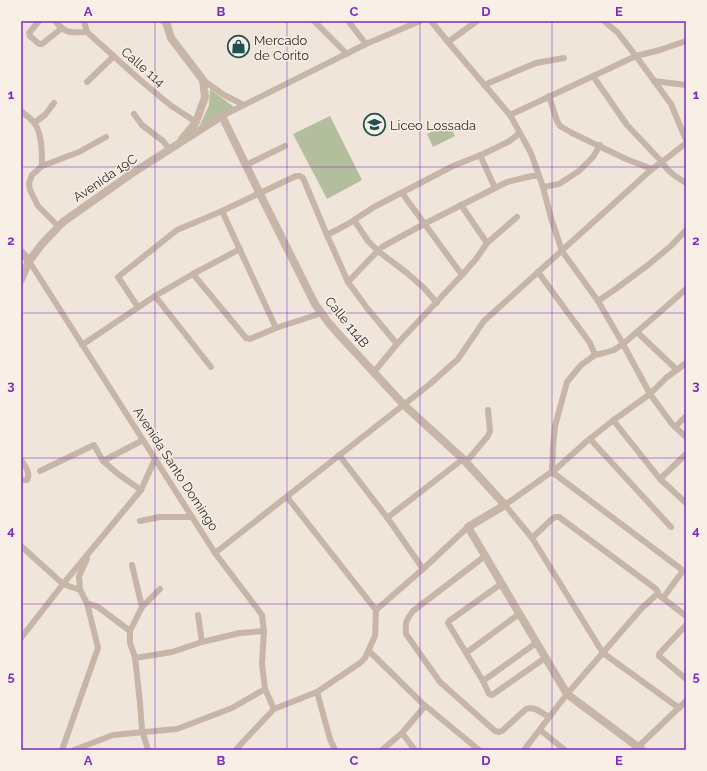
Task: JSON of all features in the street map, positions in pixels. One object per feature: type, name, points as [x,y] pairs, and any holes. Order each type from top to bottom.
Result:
[{"type":"street","points":[[40,21],[29,33],[30,36],[39,44],[42,44],[62,28]]},
{"type":"street","points":[[55,21],[68,32],[87,32],[84,21]]},
{"type":"street","points":[[166,21],[171,38],[203,80],[224,95],[244,105]]},
{"type":"street","points":[[314,21],[347,54]]},
{"type":"street","points":[[349,21],[366,44]]},
{"type":"street","points":[[222,116],[366,44],[420,21]]},
{"type":"street","points":[[431,21],[510,115],[531,153],[562,251],[598,301],[650,394],[675,427],[686,437]]},
{"type":"street","points":[[448,42],[477,21]]},
{"type":"street","points":[[604,21],[618,33],[671,104],[686,140]]},
{"type":"street","name":"Calle 114","points":[[87,32],[170,105],[196,122]]},
{"type":"street","points":[[510,115],[636,56],[686,41]]},
{"type":"street","points":[[87,82],[114,56]]},
{"type":"street","points":[[484,84],[536,63],[564,58]]},
{"type":"street","points":[[593,76],[627,125],[667,169],[686,183]]},
{"type":"street","points":[[134,114],[142,125],[173,147],[196,122],[206,97],[203,80]]},
{"type":"street","points":[[654,81],[686,85]]},
{"type":"street","points":[[549,96],[560,126],[626,158],[652,168]]},
{"type":"street","points":[[34,123],[45,115],[54,103]]},
{"type":"street","points":[[21,111],[36,125],[41,141],[42,166]]},
{"type":"street","name":"Avenida 19C","points":[[21,280],[29,261],[63,222],[173,147],[222,116]]},
{"type":"street","name":"Calle 114B","points":[[222,116],[315,304],[342,338],[404,405],[465,460],[505,505]]},
{"type":"street","points":[[326,235],[402,192],[453,166],[508,142],[520,133]]},
{"type":"street","points":[[58,227],[38,206],[30,190],[29,183],[32,176],[42,166],[79,152],[106,137]]},
{"type":"street","points":[[215,553],[430,384],[458,359],[484,321],[652,168],[686,143]]},
{"type":"street","points":[[543,187],[559,184],[579,171],[593,158],[600,145]]},
{"type":"street","points":[[246,165],[286,146]]},
{"type":"street","points":[[480,155],[495,188]]},
{"type":"street","points":[[138,308],[118,277],[177,230],[260,194],[296,176],[300,176],[303,178],[326,235],[348,282],[367,308],[397,344]]},
{"type":"street","points":[[348,282],[382,247],[507,182],[532,176],[539,176]]},
{"type":"street","points":[[402,192],[462,275]]},
{"type":"street","points":[[461,206],[487,243]]},
{"type":"street","points":[[222,211],[276,328]]},
{"type":"street","points":[[374,372],[397,344],[462,275],[487,243],[517,217]]},
{"type":"street","points":[[354,220],[368,241],[378,251],[424,288],[437,303]]},
{"type":"street","points":[[598,301],[648,265],[671,246],[686,230]]},
{"type":"street","points":[[82,345],[155,296],[240,249]]},
{"type":"street","name":"Avenida Santo Domingo","points":[[21,252],[29,261],[215,553],[262,615],[264,631],[262,664],[265,689],[274,709]]},
{"type":"street","points":[[538,272],[590,343],[596,355]]},
{"type":"street","points":[[193,274],[246,338],[250,339],[276,328],[322,313]]},
{"type":"street","points":[[552,472],[555,426],[567,382],[580,365],[596,355],[614,350],[623,344],[686,288]]},
{"type":"street","points":[[155,296],[211,367]]},
{"type":"street","points":[[637,332],[677,370]]},
{"type":"street","points":[[376,610],[468,527],[505,505],[552,472],[590,438],[650,394],[666,378],[686,363]]},
{"type":"street","points":[[387,518],[465,460],[488,436],[490,432],[488,410]]},
{"type":"street","points":[[675,427],[686,416]]},
{"type":"street","points":[[613,420],[660,479],[686,503]]},
{"type":"street","points":[[590,438],[671,528]]},
{"type":"street","points":[[103,461],[143,440]]},
{"type":"street","points":[[40,471],[94,444],[103,461],[118,474],[141,490]]},
{"type":"street","points":[[660,479],[686,454]]},
{"type":"street","points":[[340,455],[423,569]]},
{"type":"street","points":[[21,638],[63,584],[141,490],[155,459]]},
{"type":"street","points":[[21,460],[29,473],[29,477],[27,480],[21,480]]},
{"type":"street","points":[[524,750],[567,694],[641,609],[660,596],[682,572],[681,569],[552,472]]},
{"type":"street","points":[[236,750],[274,709],[317,692],[360,663],[369,651],[375,636],[376,610],[287,497]]},
{"type":"street","points":[[505,505],[532,538],[602,653],[678,708]]},
{"type":"street","points":[[140,521],[160,517],[192,517]]},
{"type":"street","points":[[532,538],[552,518],[559,517],[656,589],[660,596],[686,616]]},
{"type":"street","points":[[468,527],[567,694],[640,748],[686,701]]},
{"type":"street","points":[[21,546],[63,584],[80,590]]},
{"type":"street","points":[[62,750],[98,648],[87,603],[80,590],[79,576],[90,552]]},
{"type":"street","points":[[485,556],[413,611],[408,617],[405,625],[406,634],[440,682],[495,731],[502,731],[530,707],[549,717]]},
{"type":"street","points":[[132,565],[142,607]]},
{"type":"street","points":[[501,584],[448,622],[483,681],[489,694],[492,695],[545,658]]},
{"type":"street","points":[[148,750],[143,733],[135,658],[130,643],[130,631],[142,607],[160,589]]},
{"type":"street","points":[[87,603],[98,607],[130,631]]},
{"type":"street","points":[[466,653],[519,614]]},
{"type":"street","points":[[198,615],[202,642]]},
{"type":"street","points":[[686,625],[659,654],[659,656],[686,679]]},
{"type":"street","points":[[135,658],[172,652],[202,642],[240,633],[264,631]]},
{"type":"street","points":[[483,681],[536,643]]},
{"type":"street","points":[[369,651],[425,706],[479,750]]},
{"type":"street","points":[[74,750],[113,735],[177,729],[232,708],[265,689]]},
{"type":"street","points":[[317,692],[330,739],[335,750]]},
{"type":"street","points":[[382,750],[402,733],[425,706]]},
{"type":"street","points":[[540,730],[565,750]]},
{"type":"street","points":[[402,733],[415,750]]},
{"type":"green space","points":[[210,89],[234,107],[200,125],[209,105]]},
{"type":"green space","points":[[330,116],[362,180],[327,199],[293,134]]},
{"type":"green space","points":[[449,123],[455,136],[433,147],[427,134]]},
{"type":"place","name":"Mercado de Corito","points":[[238,47]]},
{"type":"place","name":"Liceo Lossada","points":[[375,125]]}]
